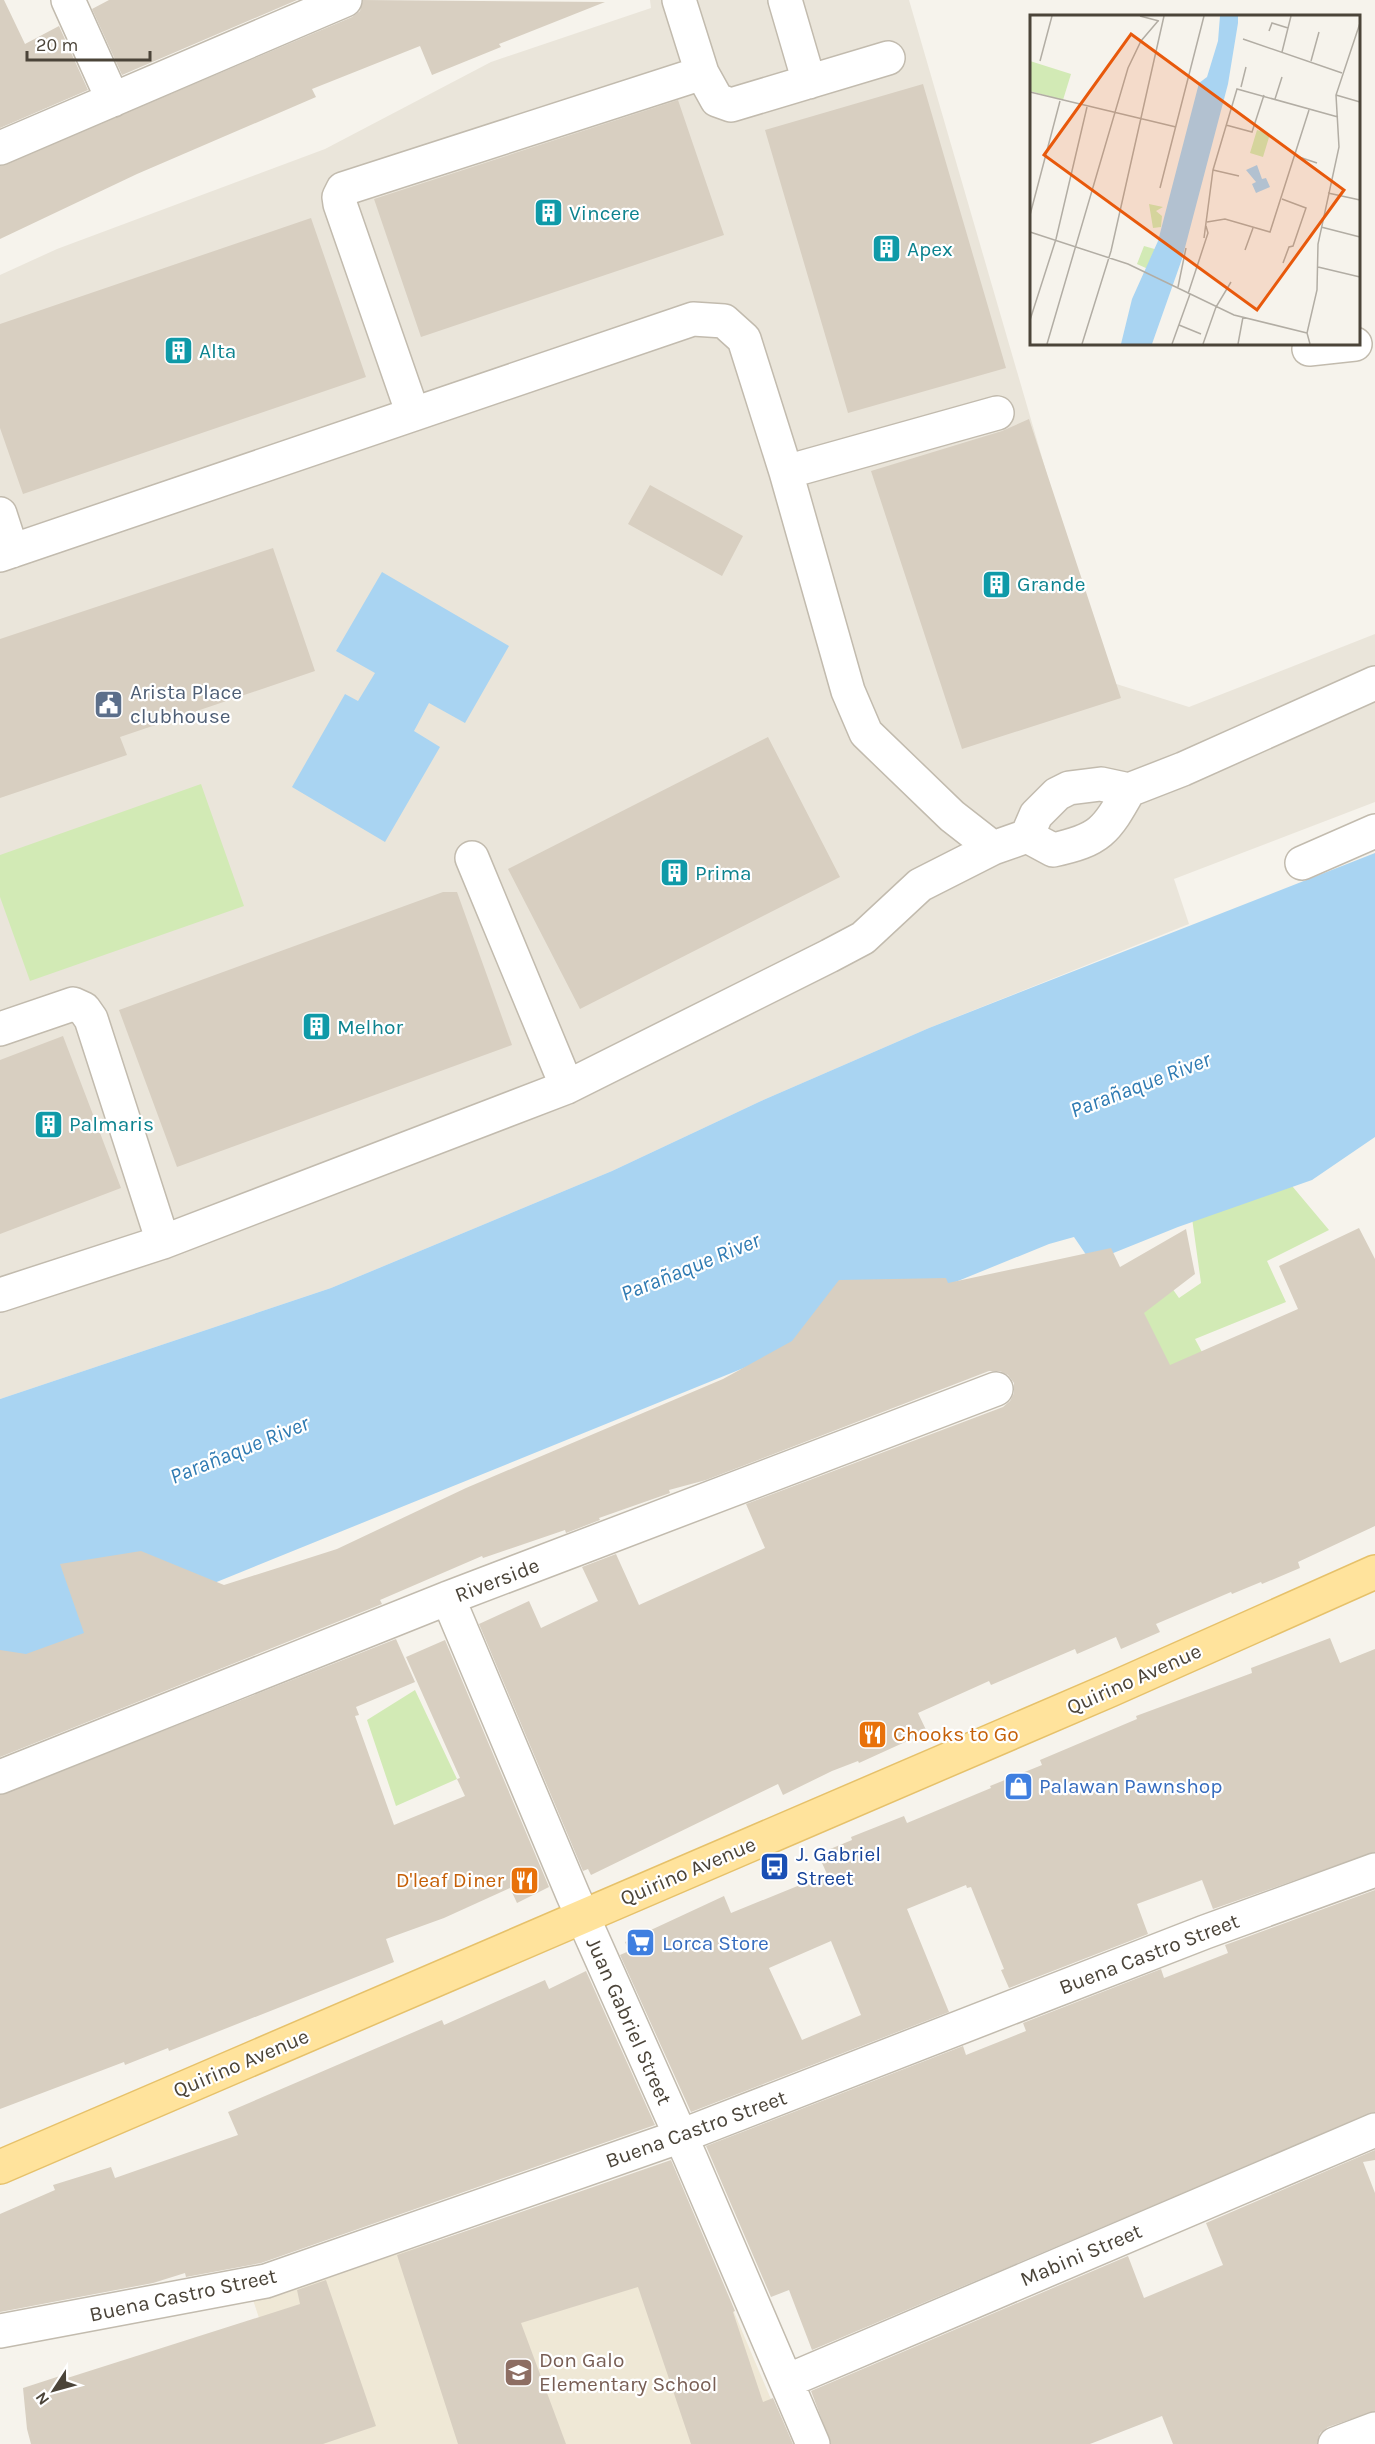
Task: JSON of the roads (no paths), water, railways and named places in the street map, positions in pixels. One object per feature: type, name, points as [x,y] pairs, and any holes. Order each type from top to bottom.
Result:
[{"type":"main road","name":"Quirino Avenue","points":[[0,2167],[1110,1690],[1375,1572]]},
{"type":"street","points":[[68,0],[113,100]]},
{"type":"street","points":[[0,148],[345,0]]},
{"type":"street","points":[[679,0],[702,74],[717,100],[731,105],[888,58]]},
{"type":"street","points":[[785,0],[809,82]]},
{"type":"street","points":[[413,414],[340,204],[339,197],[343,189],[702,74]]},
{"type":"street","points":[[0,514],[6,553],[693,319],[724,321],[744,339],[786,472],[848,691],[866,734],[952,816],[993,848]]},
{"type":"street","points":[[1360,343],[1375,341]]},
{"type":"street","points":[[1309,349],[1341,345]]},
{"type":"street","points":[[786,472],[997,413]]},
{"type":"street","points":[[1027,836],[1035,815],[1057,794],[1069,788],[1101,784],[1129,790],[1183,770],[1375,683]]},
{"type":"street","points":[[0,1295],[163,1242],[567,1088],[863,938],[920,885],[993,848],[1027,836],[1053,850],[1085,844],[1110,824],[1129,790]]},
{"type":"street","points":[[1302,863],[1375,831]]},
{"type":"street","points":[[472,858],[567,1088]]},
{"type":"street","points":[[0,1029],[73,1004],[84,1009],[91,1019],[163,1242]]},
{"type":"street","name":"Riverside","points":[[0,1777],[448,1598],[996,1389]]},
{"type":"street","name":"Juan Gabriel Street","points":[[448,1598],[813,2444]]},
{"type":"street","name":"Buena Castro Street","points":[[0,2331],[267,2281],[681,2136],[1205,1932],[1375,1870]]},
{"type":"street","name":"Mabini Street","points":[[787,2381],[1375,2130]]},
{"type":"street","points":[[1335,2444],[1375,2429]]},
{"type":"water","points":[[382,572],[509,646],[465,723],[429,703],[414,731],[440,747],[385,842],[292,787],[345,694],[358,701],[375,673],[336,651]]},
{"type":"water","name":"Parañaque River","points":[[1375,853],[1375,1137],[1312,1180],[1178,1227],[1091,1262],[1074,1237],[1049,1244],[0,1670],[0,1399],[331,1288],[612,1171],[761,1101],[929,1028]]},
{"type":"place","name":"Vincere","points":[[548,213]]},
{"type":"place","name":"Apex","points":[[886,249]]},
{"type":"place","name":"Alta","points":[[178,351]]},
{"type":"place","name":"Grande","points":[[996,584]]},
{"type":"place","name":"Arista Place clubhouse","points":[[109,704]]},
{"type":"place","name":"Prima","points":[[674,873]]},
{"type":"place","name":"Melhor","points":[[316,1027]]},
{"type":"place","name":"Palmaris","points":[[48,1124]]},
{"type":"place","name":"Chooks to Go","points":[[872,1734]]},
{"type":"place","name":"Palawan Pawnshop","points":[[1018,1786]]},
{"type":"place","name":"J. Gabriel Street","points":[[775,1866]]},
{"type":"place","name":"D'leaf Diner","points":[[525,1880]]},
{"type":"place","name":"Lorca Store","points":[[641,1943]]},
{"type":"place","name":"Don Galo Elementary School","points":[[518,2372]]}]
